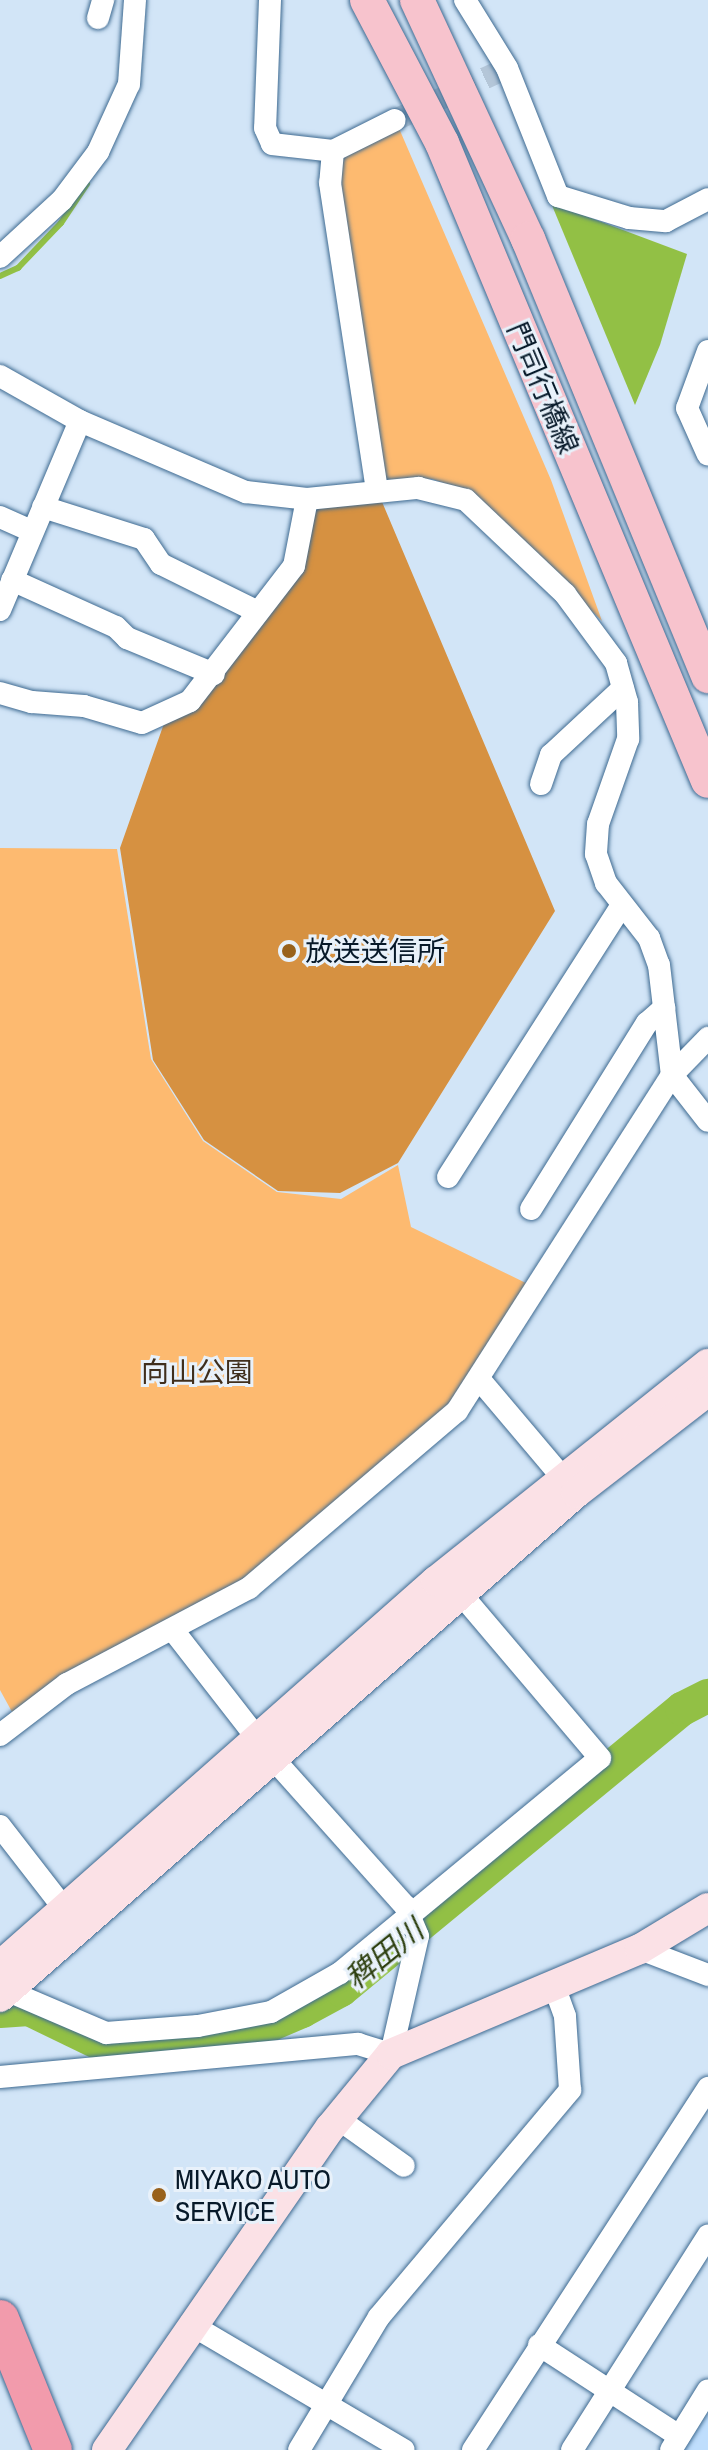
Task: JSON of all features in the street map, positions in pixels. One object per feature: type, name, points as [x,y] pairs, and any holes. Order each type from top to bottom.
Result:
[{"type":"highway","points":[[0,2319],[53,2450]]},
{"type":"highway","points":[[0,2372],[33,2450]]},
{"type":"main road","name":"門司行橋線","points":[[367,0],[442,143],[708,781]]},
{"type":"main road","name":"門司行橋線","points":[[417,0],[528,239],[708,676]]},
{"type":"street","points":[[0,257],[62,200],[98,152],[129,84],[135,0]]},
{"type":"street","points":[[270,0],[265,128],[272,144],[333,151],[395,120]]},
{"type":"street","points":[[465,0],[507,68],[558,196],[629,218],[666,221],[708,199]]},
{"type":"street","points":[[333,151],[330,183],[377,490]]},
{"type":"street","points":[[708,351],[687,408],[708,455]]},
{"type":"street","points":[[0,376],[80,421],[246,492],[307,499],[418,488],[466,500],[498,525],[595,629],[623,688],[628,739],[598,824],[596,854],[606,883],[649,938],[664,1008],[672,1075],[708,1121]]},
{"type":"street","points":[[0,610],[80,421]]},
{"type":"street","points":[[0,693],[32,702],[84,706],[142,723],[190,701],[214,674],[294,566],[307,499]]},
{"type":"street","points":[[43,507],[144,539],[161,564],[258,612]]},
{"type":"street","points":[[0,517],[32,531]]},
{"type":"street","points":[[12,580],[116,627],[127,638],[214,674]]},
{"type":"street","points":[[541,784],[551,755],[623,688]]},
{"type":"street","points":[[448,1177],[622,905]]},
{"type":"street","points":[[531,1209],[647,1023],[664,1008]]},
{"type":"street","points":[[0,1735],[67,1684],[249,1588],[457,1411],[480,1380],[672,1075],[708,1038]]},
{"type":"street","points":[[460,1593],[600,1758],[340,1973],[271,2012],[213,2023],[106,2033],[3,1985],[264,1748],[708,1364]]},
{"type":"street","points":[[480,1380],[569,1485]]},
{"type":"street","points":[[264,1748],[460,1593],[569,1485],[708,1391]]},
{"type":"street","points":[[173,1630],[264,1748],[408,1914],[418,1936],[391,2054]]},
{"type":"street","points":[[0,1826],[74,1921]]},
{"type":"street","points":[[107,2450],[190,2324],[337,2118],[391,2054],[553,1983],[640,1949],[708,1908]]},
{"type":"street","points":[[640,1949],[708,1975]]},
{"type":"street","points":[[299,2450],[379,2317],[570,2090],[565,2016],[553,1983]]},
{"type":"street","points":[[0,2077],[358,2044],[391,2054]]},
{"type":"street","points":[[473,2450],[708,2088]]},
{"type":"street","points":[[337,2118],[404,2166]]},
{"type":"street","points":[[572,2450],[708,2236]]},
{"type":"street","points":[[190,2324],[404,2450]]},
{"type":"street","points":[[539,2345],[609,2392],[675,2443],[708,2390]]},
{"type":"shaded area","points":[[551,203],[687,254],[660,345],[635,405]]},
{"type":"shaded area","points":[[377,490],[555,911],[398,1163],[340,1193],[278,1191],[204,1140],[153,1060],[120,848],[167,715],[294,566],[307,499]]},
{"type":"shaded area","points":[[708,2413],[708,2450],[684,2450]]},
{"type":"green space","points":[[398,126],[551,480],[602,621],[469,492],[432,479],[382,480],[331,188],[340,154]]},
{"type":"green space","name":"向山公園","points":[[0,848],[117,849],[151,1059],[203,1141],[277,1192],[341,1199],[398,1165],[411,1227],[536,1288],[480,1380],[249,1588],[17,1721],[0,1690]]},
{"type":"waterway","points":[[0,276],[18,268],[61,223],[87,184]]},
{"type":"waterway","name":"稗田川","points":[[0,2011],[29,2009],[103,2045],[251,2033],[302,2011],[341,1990],[682,1709],[708,1696]]},
{"type":"tunnel","points":[[395,120],[507,68]]},
{"type":"place","name":"放送送信所","points":[[289,951]]},
{"type":"place","name":"MIYAKO AUTO SERVICE","points":[[159,2195]]}]
